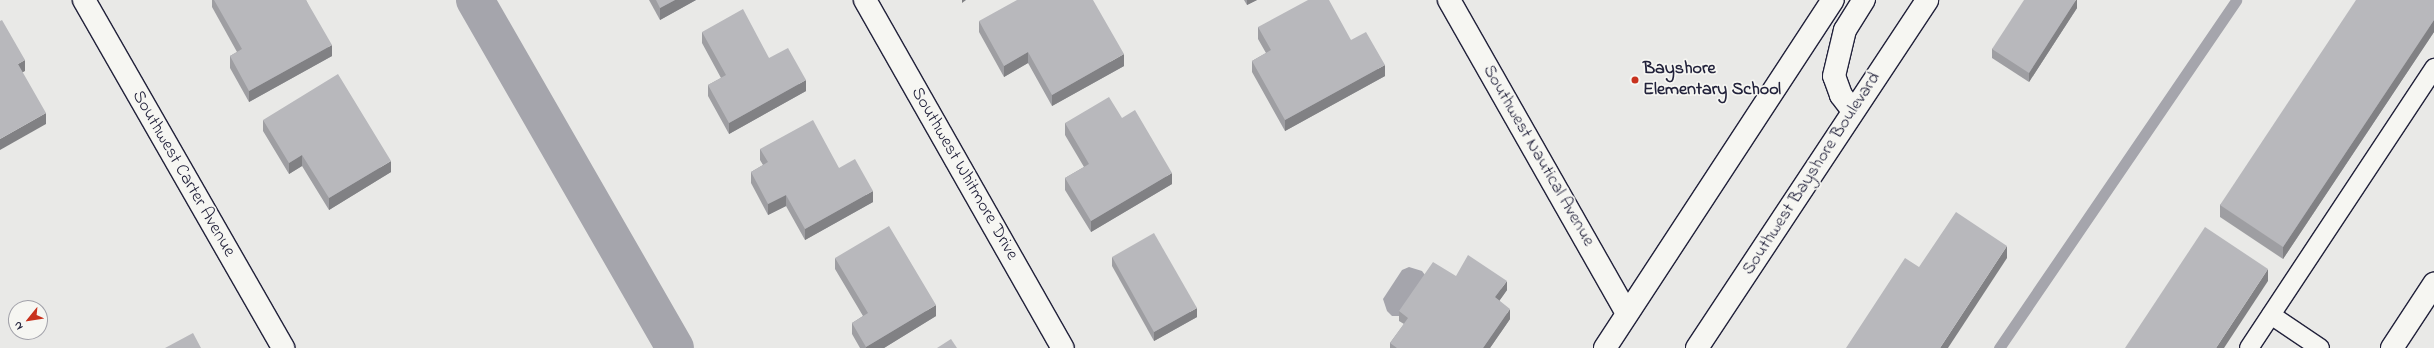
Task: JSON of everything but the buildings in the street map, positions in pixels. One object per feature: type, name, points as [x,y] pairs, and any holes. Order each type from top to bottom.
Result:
[{"type":"street","name":"Southwest Carter Avenue","points":[[84,0],[283,348]]},
{"type":"street","name":"Southwest Whitmore Drive","points":[[865,0],[1063,348]]},
{"type":"street","name":"Southwest Nautical Avenue","points":[[1449,0],[1627,313]]},
{"type":"street","points":[[1605,348],[1833,0]]},
{"type":"street","points":[[1853,111],[1841,95],[1834,76],[1845,30],[1864,0]]},
{"type":"street","name":"Southwest Bayshore Boulevard","points":[[1697,348],[1927,0]]},
{"type":"street","points":[[2392,348],[2434,284]]},
{"type":"lane","points":[[2249,348],[2434,68]]},
{"type":"lane","points":[[2271,315],[2320,348]]},
{"type":"shaded area","points":[[1409,267],[1422,271],[1425,275],[1402,316],[1392,316],[1387,311],[1383,299],[1402,270]]},
{"type":"waterway","points":[[475,0],[675,348]]},
{"type":"waterway","points":[[1999,348],[2236,0]]},
{"type":"place","name":"Bayshore Elementary School","points":[[1635,80]]}]
